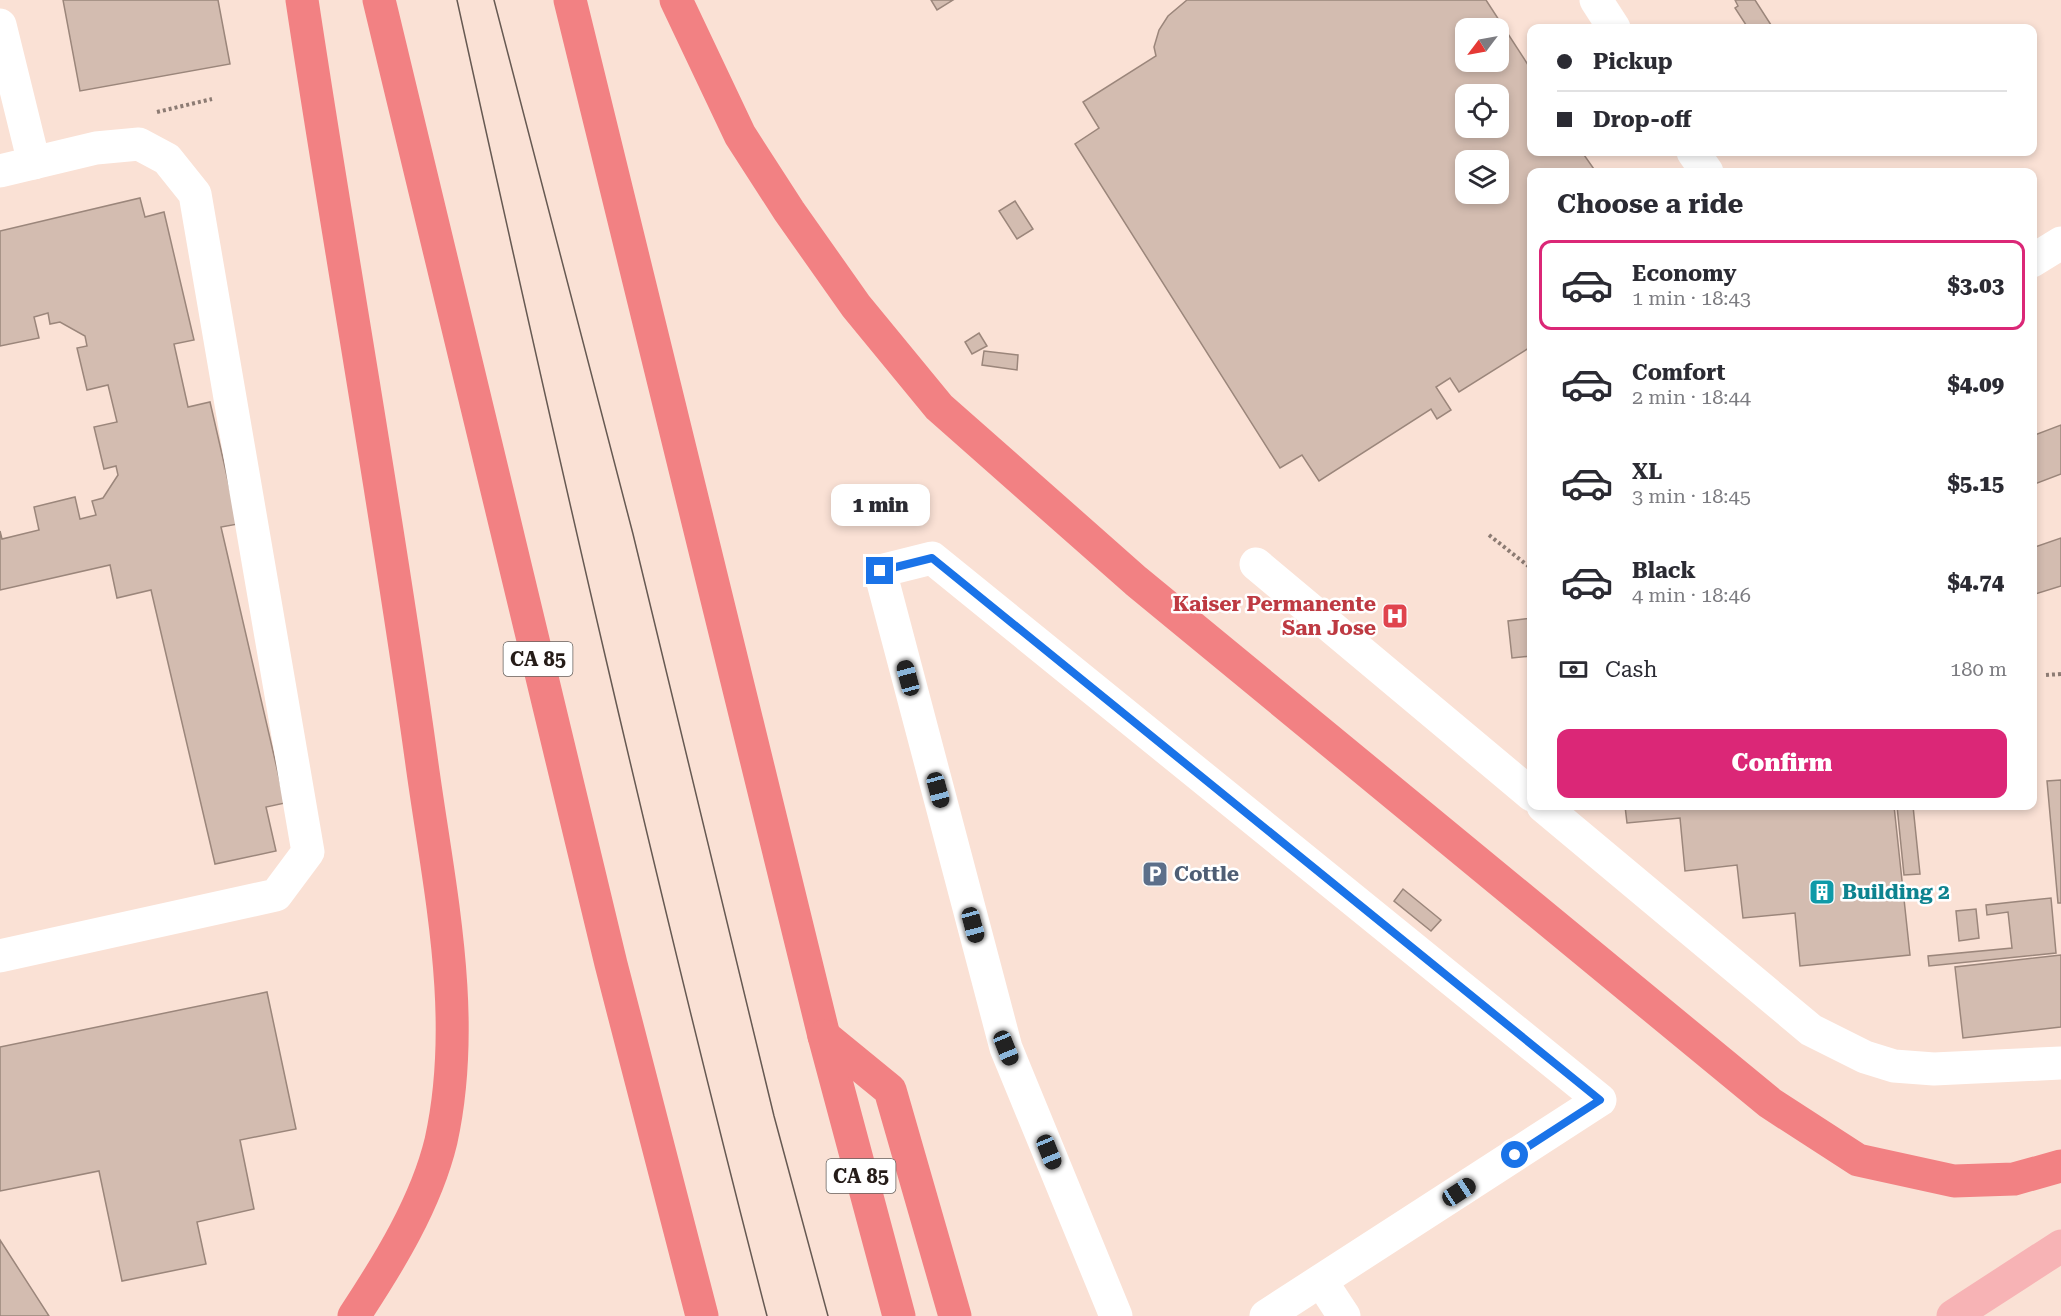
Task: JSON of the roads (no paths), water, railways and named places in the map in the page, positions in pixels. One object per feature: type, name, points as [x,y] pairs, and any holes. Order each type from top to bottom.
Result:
[{"type":"highway","points":[[302,0],[406,646],[454,994],[448,1089],[441,1139],[431,1177],[378,1281],[354,1316]]},
{"type":"highway","name":"CA 85","points":[[379,0],[611,964],[702,1316]]},
{"type":"highway","name":"CA 85","points":[[570,0],[824,1036],[899,1316]]},
{"type":"highway","points":[[676,0],[741,135],[789,211],[856,306],[939,407],[1136,581],[1770,1103],[1858,1160],[1954,1180],[2014,1179],[2061,1166]]},
{"type":"highway","points":[[824,1036],[890,1090],[955,1316]]},
{"type":"main road","points":[[1953,1316],[2061,1246]]},
{"type":"street","points":[[1596,0],[1611,24]]},
{"type":"street","points":[[0,26],[34,163]]},
{"type":"street","points":[[0,171],[96,148],[139,144],[167,159],[195,194],[308,852],[276,895],[0,956]]},
{"type":"street","points":[[2037,258],[2061,243]]},
{"type":"street","points":[[1116,1316],[1006,1048],[880,571],[932,558],[1600,1100],[1266,1316]]},
{"type":"street","points":[[1256,564],[1527,791]]},
{"type":"street","points":[[1549,810],[1811,1030],[1856,1053],[1894,1066],[1934,1069],[2061,1063]]},
{"type":"street","points":[[1321,1281],[1344,1316]]},
{"type":"tram line","points":[[457,0],[606,660],[767,1316]]},
{"type":"tram line","points":[[494,0],[633,534],[774,1116],[828,1316]]},
{"type":"place","name":"Kaiser Permanente San Jose","points":[[1395,616]]},
{"type":"place","name":"Cottle","points":[[1155,874]]},
{"type":"place","name":"Building 2","points":[[1822,892]]}]
